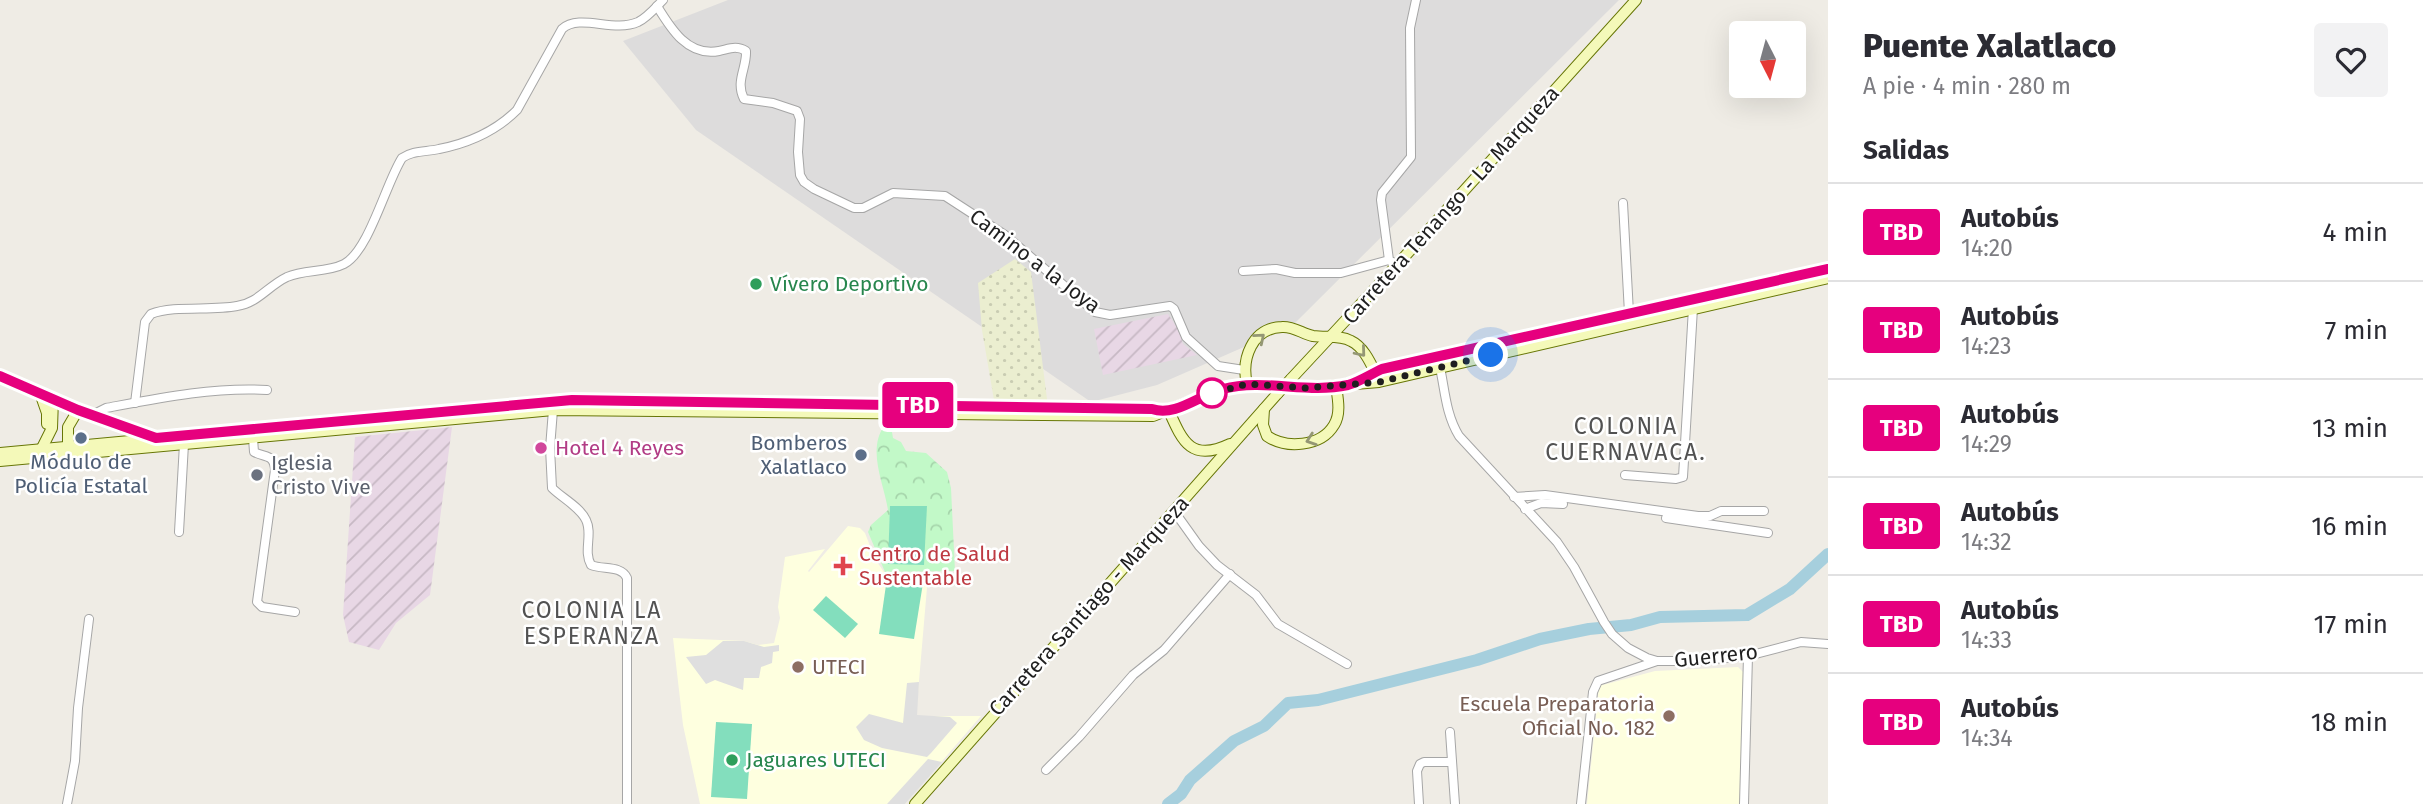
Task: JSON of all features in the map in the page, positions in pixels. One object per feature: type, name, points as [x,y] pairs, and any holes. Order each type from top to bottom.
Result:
[{"type":"main road","name":"Carretera Tenango - La Marqueza","points":[[1264,409],[1332,336],[1393,263],[1636,0]]},
{"type":"main road","points":[[0,453],[78,454],[553,410],[1153,416],[1222,389],[1247,384],[1293,388],[1350,384],[1629,313],[1828,269]]},
{"type":"main road","points":[[1439,361],[1693,309],[1828,278]]},
{"type":"main road","points":[[1247,384],[1244,370],[1246,355],[1251,345],[1262,334],[1284,326],[1307,334],[1352,341],[1366,356],[1377,377]]},
{"type":"main road","points":[[1307,334],[1309,359]]},
{"type":"main road","points":[[0,376],[170,446]]},
{"type":"main road","points":[[1264,409],[1263,425],[1267,436],[1281,444],[1308,443],[1325,435],[1334,425],[1339,411],[1336,386]]},
{"type":"main road","points":[[36,452],[47,427],[47,413],[40,393]]},
{"type":"main road","points":[[36,452],[52,428],[53,399]]},
{"type":"main road","points":[[0,461],[68,447],[572,400],[1152,409],[1166,412],[1182,439],[1194,449],[1208,452],[1236,441]]},
{"type":"main road","name":"Carretera Santiago - Marqueza","points":[[915,804],[1264,409]]},
{"type":"main road","points":[[68,447],[68,427],[78,410]]},
{"type":"main road","points":[[68,447],[78,454]]},
{"type":"street","points":[[1243,271],[1276,269],[1295,273],[1341,273],[1393,263],[1381,200],[1382,193],[1411,157],[1410,28],[1416,0]]},
{"type":"street","points":[[135,403],[145,322],[151,314],[218,309],[250,303],[290,276],[333,269],[344,264],[352,259],[364,242],[402,158],[407,154],[472,140],[486,134],[510,117],[517,110],[562,29],[568,24],[576,21],[617,27],[636,23],[648,16],[660,3]]},
{"type":"street","name":"Camino a la Joya","points":[[660,3],[670,27],[692,48],[708,52],[738,47],[746,51],[740,82],[744,99],[773,103],[797,111],[800,119],[800,175],[804,182],[814,189],[854,208],[863,208],[893,193],[945,196],[1005,235],[1095,312],[1110,315],[1170,306],[1174,309],[1186,337],[1217,366],[1244,370]]},
{"type":"street","points":[[1623,203],[1629,313]]},
{"type":"street","points":[[1625,475],[1676,479],[1683,477],[1693,309]]},
{"type":"street","points":[[1439,361],[1451,424],[1525,509],[1541,503],[1555,502],[1768,533]]},
{"type":"street","points":[[92,415],[106,408],[198,392],[267,390]]},
{"type":"street","points":[[553,410],[550,448],[552,488],[586,519],[589,529],[588,561],[591,565],[619,570],[625,573],[627,578],[627,804]]},
{"type":"street","points":[[253,438],[254,452],[272,457],[275,462],[257,602],[262,607],[295,612]]},
{"type":"street","points":[[179,532],[184,444]]},
{"type":"street","points":[[1514,497],[1545,495],[1698,516],[1721,512],[1764,511]]},
{"type":"street","name":"Guerrero","points":[[1525,509],[1557,542],[1612,634],[1628,648],[1647,658],[1657,661],[1692,661],[1748,656],[1801,642],[1828,644]]},
{"type":"street","points":[[1174,511],[1199,546],[1256,595],[1284,629],[1347,664]]},
{"type":"street","points":[[1046,770],[1133,675],[1164,650],[1188,625],[1230,574]]},
{"type":"street","points":[[67,804],[75,761],[78,708],[89,620]]},
{"type":"street","points":[[1744,804],[1748,656]]},
{"type":"street","points":[[1581,804],[1593,692],[1598,681],[1657,661]]},
{"type":"street","points":[[1450,732],[1455,804]]},
{"type":"street","points":[[1419,804],[1417,771],[1420,764],[1452,762]]},
{"type":"shaded area","points":[[728,0],[1619,0],[1292,326],[1157,385],[1091,402],[696,130],[623,41]]},
{"type":"shaded area","points":[[1015,259],[1031,272],[1048,407],[995,406],[982,330],[978,283]]},
{"type":"shaded area","points":[[1168,314],[1178,329],[1183,344],[1197,355],[1103,375],[1094,329]]},
{"type":"shaded area","points":[[452,427],[430,595],[396,623],[379,650],[349,642],[343,615],[355,437]]},
{"type":"shaded area","name":"UTECI","points":[[848,526],[860,528],[865,533],[875,559],[884,572],[928,576],[916,716],[981,716],[905,804],[700,804],[683,725],[673,638],[744,641],[758,645],[774,643],[780,618],[778,607],[785,557],[825,549],[809,572]]},
{"type":"shaded area","points":[[723,641],[744,641],[764,647],[779,645],[779,651],[773,652],[772,663],[761,667],[759,678],[744,678],[743,690],[715,680],[706,684],[686,657],[706,655]]},
{"type":"shaded area","name":"Escuela Preparatoria Oficial No. 182","points":[[1738,667],[1743,672],[1741,804],[1587,804],[1599,686],[1655,671]]},
{"type":"shaded area","points":[[919,682],[917,715],[950,717],[957,723],[931,753],[927,757],[882,748],[864,740],[856,727],[869,714],[903,723],[907,683]]},
{"type":"shaded area","points":[[928,759],[942,762],[905,804],[887,804]]},
{"type":"green space","points":[[884,426],[891,426],[893,438],[901,442],[906,451],[926,453],[947,472],[951,488],[955,571],[885,572],[868,532],[871,525],[888,510],[877,456],[879,436]]},
{"type":"green space","points":[[890,506],[927,506],[924,565],[888,564]]},
{"type":"green space","points":[[887,578],[923,583],[914,639],[879,634]]},
{"type":"green space","points":[[826,596],[858,624],[845,638],[813,610]]},
{"type":"green space","name":"Jaguares UTECI","points":[[716,722],[752,724],[747,799],[711,797]]},
{"type":"waterway","points":[[1168,804],[1181,794],[1190,780],[1234,741],[1264,726],[1288,703],[1318,700],[1477,660],[1540,639],[1589,629],[1631,625],[1660,617],[1747,615],[1790,589],[1828,554]]},
{"type":"bus line","name":"TBD","points":[[0,376],[78,410],[156,438],[572,400],[1152,409],[1162,413],[1222,389],[1247,384],[1293,388],[1350,384],[1382,369],[1828,269]]},
{"type":"place","name":"Vívero Deportivo","points":[[756,284]]},
{"type":"place","name":"Módulo de Policía Estatal","points":[[81,438]]},
{"type":"place","name":"Hotel 4 Reyes","points":[[541,448]]},
{"type":"place","name":"Bomberos Xalatlaco","points":[[861,455]]},
{"type":"place","name":"Iglesia Cristo Vive","points":[[257,475]]},
{"type":"place","name":"Centro de Salud Sustentable","points":[[843,566]]},
{"type":"place","name":"UTECI","points":[[798,667]]},
{"type":"place","name":"Escuela Preparatoria Oficial No. 182","points":[[1669,716]]},
{"type":"place","name":"Jaguares UTECI","points":[[732,760]]},
{"type":"district","name":"COLONIA CUERNAVACA.","points":[[1626,439]]},
{"type":"district","name":"COLONIA LA ESPERANZA","points":[[592,623]]},
{"type":"route","points":[[1212,393],[1203,396],[1247,384],[1307,388],[1379,382],[1491,355]]}]
